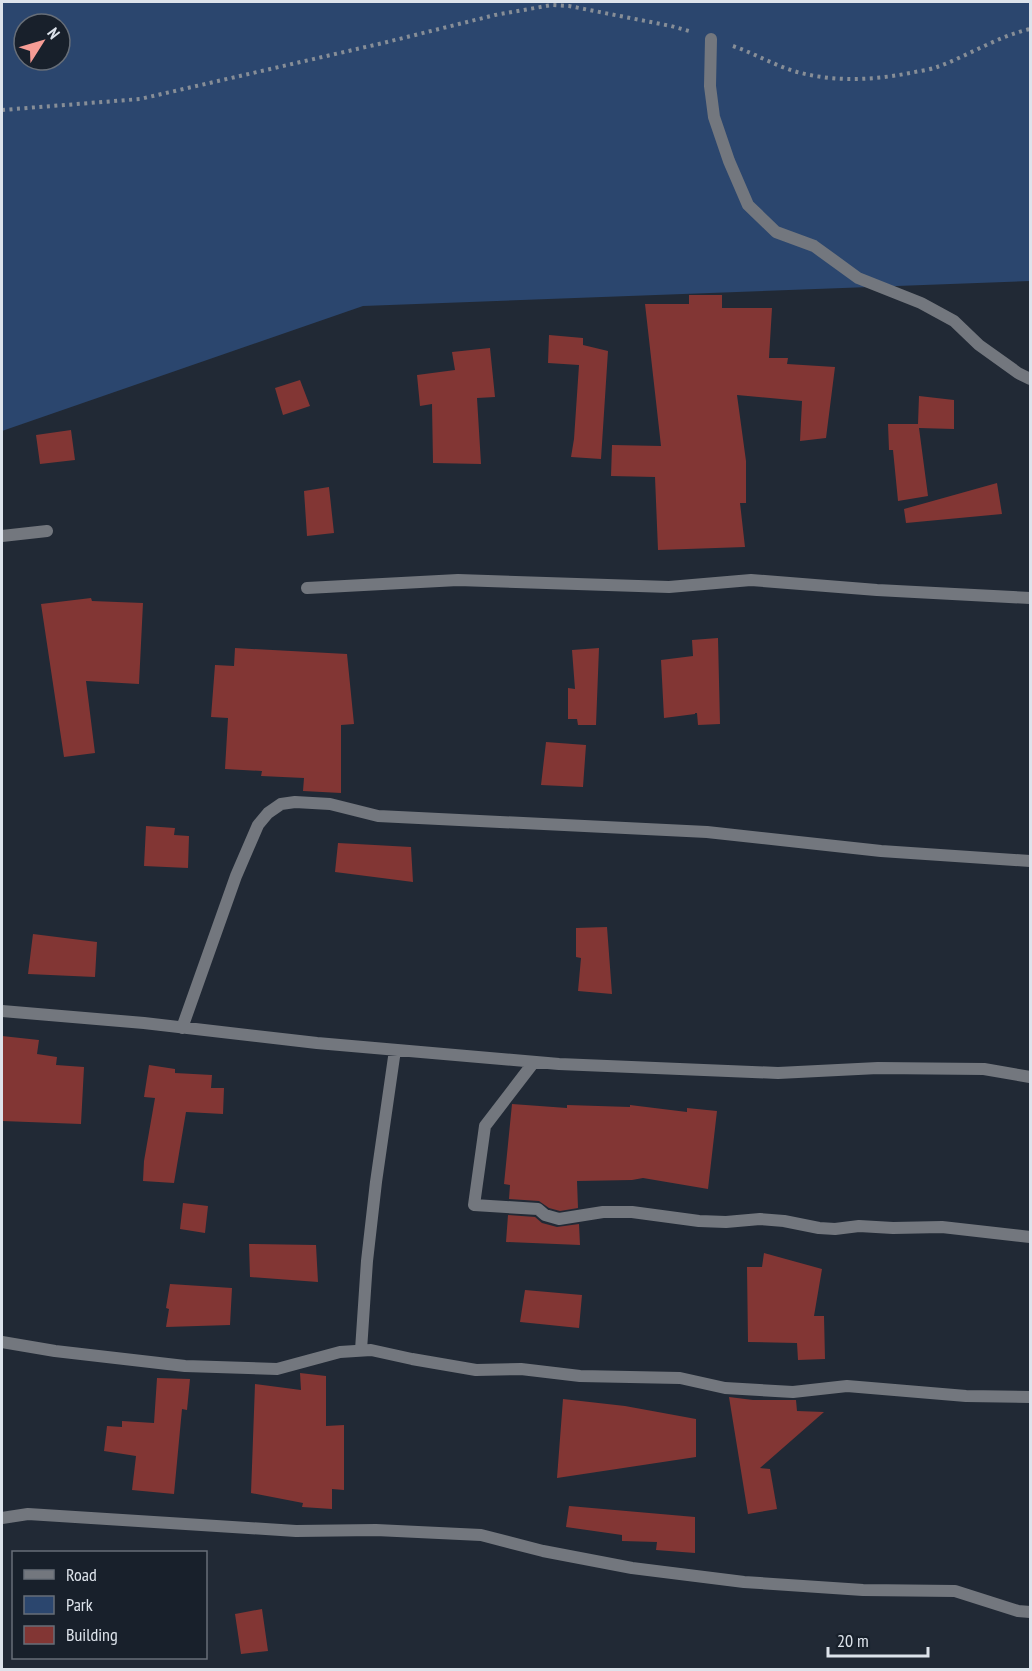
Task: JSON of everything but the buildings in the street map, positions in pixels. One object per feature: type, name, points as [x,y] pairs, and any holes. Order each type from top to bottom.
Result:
[{"type":"street","points":[[711,39],[710,86],[714,117],[729,161],[748,204],[776,232],[814,246],[858,278],[921,303],[954,321],[979,345],[1030,379]]},
{"type":"street","points":[[2,536],[47,531]]},
{"type":"street","points":[[307,588],[458,580],[669,586],[751,580],[877,590],[1030,598]]},
{"type":"street","points":[[182,1028],[236,876],[258,825],[268,813],[281,804],[295,802],[330,804],[378,816],[707,832],[881,851],[1030,861]]},
{"type":"street","points":[[2,1011],[534,1062],[778,1073],[878,1068],[984,1069],[1030,1077]]},
{"type":"street","points":[[361,1350],[367,1261],[395,1050]]},
{"type":"street","points":[[534,1062],[485,1126],[474,1205],[538,1209],[545,1215],[559,1219],[603,1212],[632,1212],[717,1222],[760,1219],[835,1229],[859,1226],[942,1227],[1030,1237]]},
{"type":"street","points":[[2,1342],[55,1351],[185,1366],[277,1369],[340,1352],[371,1350],[476,1370],[521,1368],[580,1376],[680,1378],[725,1388],[793,1392],[847,1386],[966,1396],[1030,1397]]},
{"type":"street","points":[[2,1518],[28,1514],[296,1531],[376,1530],[481,1535],[543,1551],[632,1568],[768,1583],[863,1590],[955,1591],[1018,1611],[1030,1612]]},
{"type":"path","points":[[2,110],[140,99],[326,57],[495,15],[552,5],[569,6],[672,26],[747,51],[801,73],[829,78],[861,79],[893,76],[935,68],[1030,29]]},
{"type":"green space","points":[[2,2],[1030,2],[1030,281],[363,306],[2,431]]}]
